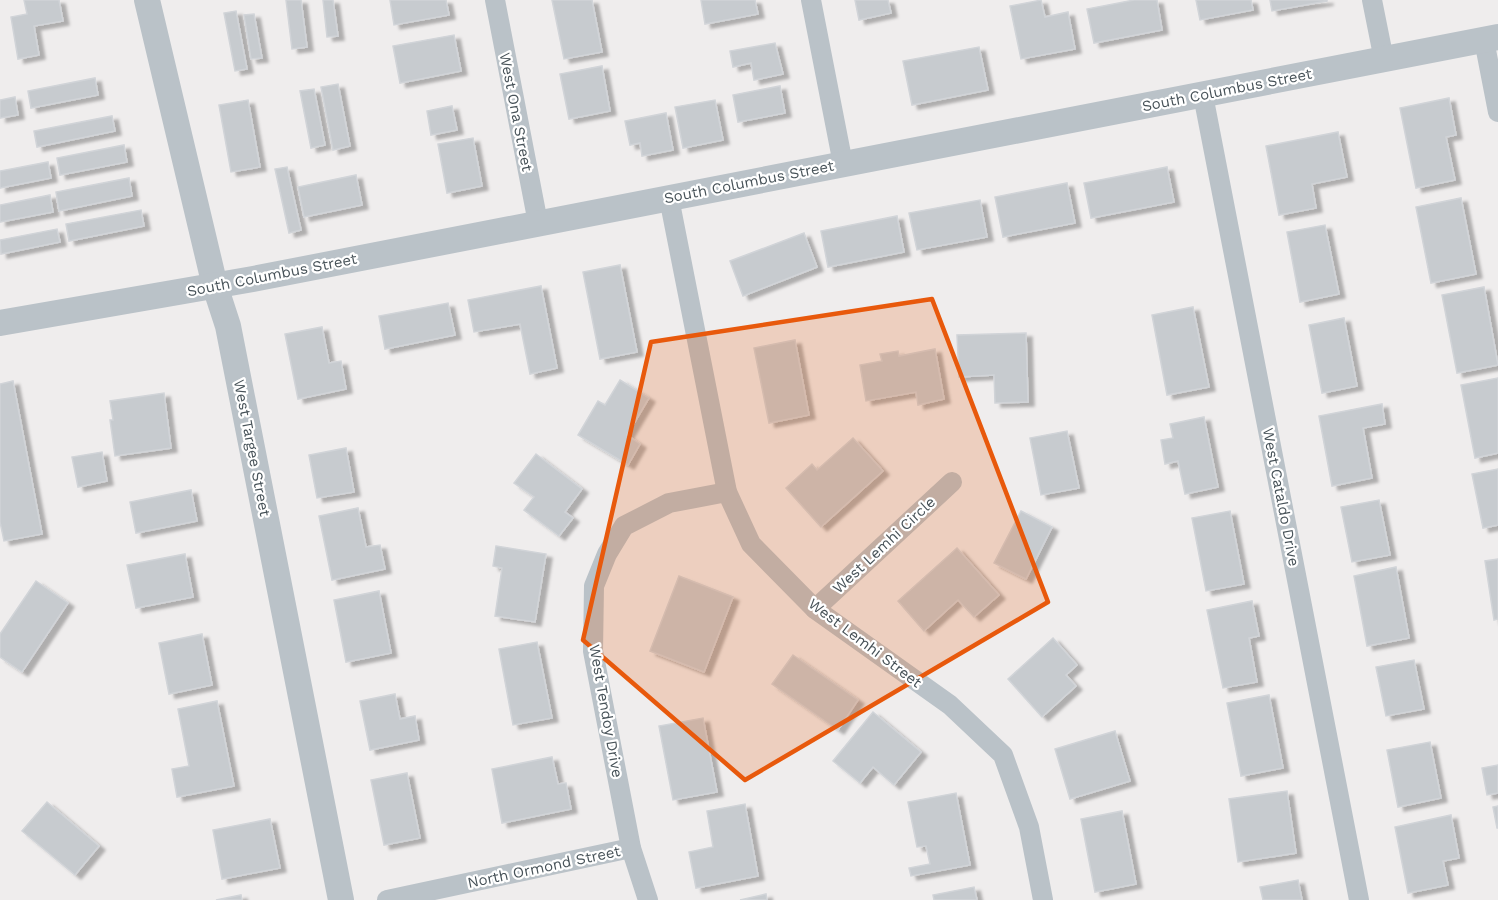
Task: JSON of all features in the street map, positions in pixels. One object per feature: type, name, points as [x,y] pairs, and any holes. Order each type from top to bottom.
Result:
[{"type":"street","name":"West Targee Street","points":[[147,0],[215,286],[228,326],[341,900]]},
{"type":"street","name":"West Ona Street","points":[[495,0],[538,223]]},
{"type":"street","points":[[811,0],[843,164]]},
{"type":"street","points":[[1372,0],[1384,60]]},
{"type":"street","name":"South Columbus Street","points":[[0,323],[215,286],[1491,39]]},
{"type":"street","points":[[1491,39],[1498,112]]},
{"type":"street","name":"West Cataldo Drive","points":[[1203,95],[1359,900]]},
{"type":"street","name":"West Lemhi Street","points":[[669,198],[727,492],[751,544],[815,609],[950,705],[1003,755],[1029,827],[1043,900]]},
{"type":"street","name":"West Lemhi Circle","points":[[815,609],[952,482]]},
{"type":"street","name":"West Tendoy Drive","points":[[648,900],[631,848],[593,651],[594,586],[607,554],[624,526],[669,503],[727,492]]},
{"type":"street","name":"North Ormond Street","points":[[387,900],[631,848]]},
{"type":"highlighted area","points":[[932,299],[1048,602],[745,780],[583,640],[651,342]]},
{"type":"building","points":[[24,0],[59,0],[63,21],[34,26],[39,55],[18,59],[11,17],[27,14]]},
{"type":"building","points":[[286,0],[301,0],[307,47],[292,49]]},
{"type":"building","points":[[323,0],[333,0],[338,36],[327,37]]},
{"type":"building","points":[[390,0],[446,0],[449,15],[394,25]]},
{"type":"building","points":[[552,0],[592,0],[602,52],[564,59]]},
{"type":"building","points":[[701,0],[755,0],[758,14],[705,24]]},
{"type":"building","points":[[855,0],[888,0],[891,13],[859,20]]},
{"type":"building","points":[[1041,0],[1045,17],[1068,12],[1075,49],[1021,59],[1010,6]]},
{"type":"building","points":[[1134,0],[1157,0],[1162,30],[1094,43],[1087,9]]},
{"type":"building","points":[[1196,0],[1251,0],[1253,10],[1200,20]]},
{"type":"building","points":[[1270,0],[1327,0],[1327,1],[1272,11]]},
{"type":"building","points":[[236,11],[247,69],[235,71],[224,13]]},
{"type":"building","points":[[254,14],[262,58],[251,59],[244,15]]},
{"type":"building","points":[[454,35],[461,71],[400,83],[393,46]]},
{"type":"building","points":[[775,43],[783,74],[754,80],[751,63],[733,67],[730,51]]},
{"type":"building","points":[[979,47],[988,90],[912,105],[903,61]]},
{"type":"building","points":[[602,66],[610,111],[569,119],[560,74]]},
{"type":"building","points":[[95,78],[98,95],[31,108],[28,91]]},
{"type":"building","points":[[338,84],[350,146],[333,150],[321,87]]},
{"type":"building","points":[[780,86],[785,113],[738,122],[733,95]]},
{"type":"building","points":[[314,89],[325,145],[311,148],[300,91]]},
{"type":"building","points":[[15,97],[18,115],[0,118],[0,100]]},
{"type":"building","points":[[1449,98],[1456,135],[1446,137],[1455,180],[1416,188],[1400,108]]},
{"type":"building","points":[[248,100],[260,167],[231,172],[219,105]]},
{"type":"building","points":[[715,100],[723,140],[683,148],[675,107]]},
{"type":"building","points":[[452,106],[457,130],[431,135],[427,111]]},
{"type":"building","points":[[666,113],[673,150],[642,156],[640,143],[630,145],[625,121]]},
{"type":"building","points":[[112,116],[115,131],[37,147],[34,131]]},
{"type":"building","points":[[1338,132],[1347,177],[1312,184],[1316,208],[1279,215],[1266,146]]},
{"type":"building","points":[[473,138],[482,186],[447,193],[438,144]]},
{"type":"building","points":[[124,145],[127,162],[60,175],[57,158]]},
{"type":"building","points":[[48,162],[51,178],[0,188],[0,171]]},
{"type":"building","points":[[287,167],[301,230],[289,233],[275,169]]},
{"type":"building","points":[[1167,167],[1174,202],[1091,218],[1084,183]]},
{"type":"building","points":[[356,175],[362,205],[304,217],[298,187]]},
{"type":"building","points":[[129,178],[132,196],[59,211],[56,192]]},
{"type":"building","points":[[1067,183],[1075,223],[1003,237],[995,197]]},
{"type":"building","points":[[50,195],[53,212],[0,222],[0,205]]},
{"type":"building","points":[[1461,198],[1476,274],[1431,283],[1416,207]]},
{"type":"building","points":[[980,200],[987,237],[917,250],[909,213]]},
{"type":"building","points":[[141,210],[144,226],[69,241],[66,224]]},
{"type":"building","points":[[897,216],[904,252],[828,267],[821,231]]},
{"type":"building","points":[[1325,225],[1339,294],[1300,302],[1287,232]]},
{"type":"building","points":[[57,229],[60,242],[1,254],[0,240]]},
{"type":"building","points":[[804,233],[817,267],[743,296],[730,261]]},
{"type":"building","points":[[620,265],[637,352],[600,359],[583,272]]},
{"type":"building","points":[[541,286],[557,368],[530,374],[520,324],[474,332],[468,300]]},
{"type":"building","points":[[1484,287],[1498,365],[1457,373],[1442,295]]},
{"type":"building","points":[[448,303],[455,335],[385,349],[379,316]]},
{"type":"building","points":[[1193,307],[1209,387],[1167,395],[1152,315]]},
{"type":"building","points":[[1344,318],[1357,386],[1322,393],[1309,325]]},
{"type":"building","points":[[322,327],[329,363],[341,361],[346,389],[298,399],[285,334]]},
{"type":"building","points":[[1026,333],[1028,402],[995,403],[994,375],[959,377],[957,335]]},
{"type":"building","points":[[795,340],[809,415],[769,423],[754,348]]},
{"type":"building","points":[[935,349],[944,399],[918,405],[916,392],[866,401],[860,365],[882,361],[880,354],[898,351],[899,356]]},
{"type":"building","points":[[1498,378],[1498,453],[1475,458],[1461,385]]},
{"type":"building","points":[[620,380],[649,398],[627,435],[640,444],[628,465],[578,435],[598,401],[605,405]]},
{"type":"building","points":[[13,381],[42,534],[4,541],[0,522],[0,384]]},
{"type":"building","points":[[164,393],[171,448],[115,456],[110,401]]},
{"type":"building","points":[[1382,404],[1385,424],[1363,428],[1372,478],[1332,486],[1319,416]]},
{"type":"building","points":[[1204,417],[1218,487],[1185,494],[1178,461],[1165,464],[1161,440],[1173,438],[1170,424]]},
{"type":"building","points":[[1067,431],[1079,488],[1041,495],[1030,438]]},
{"type":"building","points":[[853,438],[883,471],[821,527],[786,488],[812,464],[817,470]]},
{"type":"building","points":[[346,448],[354,492],[317,498],[309,455]]},
{"type":"building","points":[[102,452],[107,481],[78,487],[72,457]]},
{"type":"building","points":[[536,454],[582,489],[565,512],[573,518],[559,536],[524,510],[534,497],[514,483]]},
{"type":"building","points":[[1498,469],[1498,525],[1483,528],[1472,474]]},
{"type":"building","points":[[191,490],[197,521],[136,533],[130,502]]},
{"type":"building","points":[[1379,500],[1390,555],[1352,562],[1341,507]]},
{"type":"building","points":[[358,508],[366,547],[380,545],[385,569],[332,580],[319,516]]},
{"type":"building","points":[[1021,511],[1052,527],[1026,579],[994,563]]},
{"type":"building","points":[[1230,511],[1244,584],[1206,591],[1192,518]]},
{"type":"building","points":[[496,546],[546,554],[535,622],[495,616],[502,568],[493,566]]},
{"type":"building","points":[[957,548],[999,595],[974,617],[958,600],[924,631],[898,601]]},
{"type":"building","points":[[185,554],[193,597],[136,608],[127,565]]},
{"type":"building","points":[[1498,559],[1498,619],[1494,620],[1485,561]]},
{"type":"building","points":[[1396,567],[1409,638],[1367,646],[1354,576]]},
{"type":"building","points":[[679,576],[733,597],[704,672],[650,651]]},
{"type":"building","points":[[36,581],[68,603],[22,672],[0,657],[0,634]]},
{"type":"building","points":[[379,591],[391,653],[346,662],[334,600]]},
{"type":"building","points":[[1252,601],[1259,636],[1249,638],[1257,682],[1223,688],[1207,610]]},
{"type":"building","points":[[202,634],[212,685],[169,694],[159,643]]},
{"type":"building","points":[[1053,638],[1077,665],[1066,675],[1076,686],[1042,717],[1008,679]]},
{"type":"building","points":[[537,642],[552,718],[513,725],[499,649]]},
{"type":"building","points":[[793,655],[858,700],[838,730],[772,684]]},
{"type":"building","points":[[1414,660],[1424,709],[1386,716],[1376,667]]},
{"type":"building","points":[[395,694],[400,719],[415,716],[419,740],[370,750],[360,701]]},
{"type":"building","points":[[1269,695],[1283,768],[1241,776],[1227,703]]},
{"type":"building","points":[[217,701],[234,786],[177,797],[172,769],[189,766],[178,709]]},
{"type":"building","points":[[873,712],[921,752],[894,785],[873,767],[860,783],[833,761]]},
{"type":"building","points":[[703,718],[717,792],[673,800],[659,726]]},
{"type":"building","points":[[1115,731],[1130,781],[1070,799],[1055,749]]},
{"type":"building","points":[[1430,742],[1441,798],[1398,807],[1387,750]]},
{"type":"building","points":[[552,757],[558,784],[566,783],[571,809],[502,823],[492,769]]},
{"type":"building","points":[[1498,765],[1498,793],[1487,795],[1482,768]]},
{"type":"building","points":[[407,773],[420,838],[384,845],[371,780]]},
{"type":"building","points":[[1287,791],[1296,853],[1238,862],[1229,799]]},
{"type":"building","points":[[956,793],[970,865],[911,876],[909,868],[930,864],[926,846],[917,847],[908,802]]},
{"type":"building","points":[[47,802],[99,846],[75,875],[22,831]]},
{"type":"building","points":[[745,804],[758,876],[696,888],[689,852],[713,847],[707,811]]},
{"type":"building","points":[[1498,806],[1498,828],[1497,828],[1493,807]]},
{"type":"building","points":[[1122,811],[1136,884],[1095,892],[1081,819]]},
{"type":"building","points":[[1451,815],[1459,858],[1443,861],[1448,885],[1408,893],[1395,827]]},
{"type":"building","points":[[270,819],[280,868],[222,879],[213,830]]},
{"type":"building","points":[[1298,880],[1302,900],[1263,900],[1260,887]]},
{"type":"building","points":[[974,887],[977,900],[934,900],[933,895]]},
{"type":"building","points":[[766,894],[767,900],[740,900]]},
{"type":"building","points":[[241,895],[242,900],[216,900]]}]
